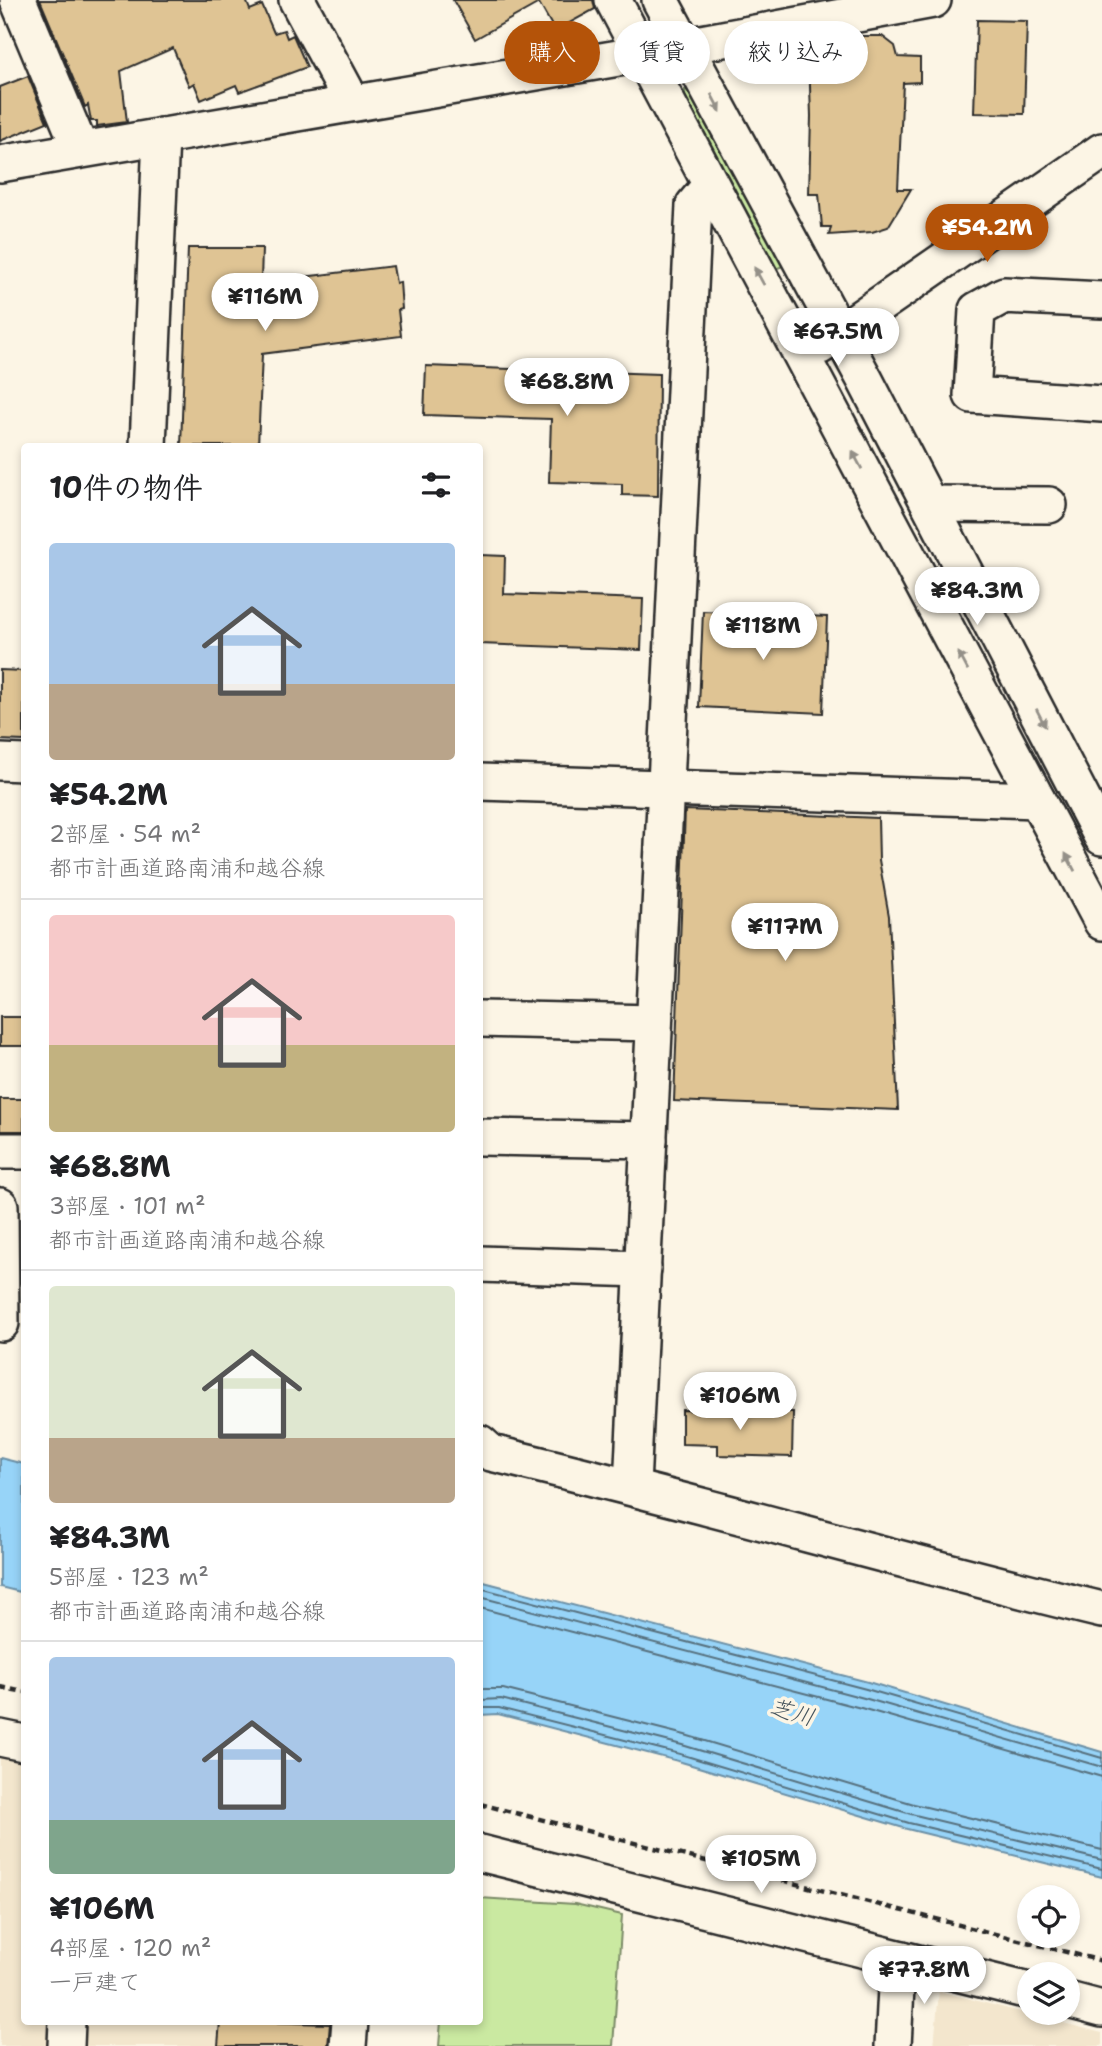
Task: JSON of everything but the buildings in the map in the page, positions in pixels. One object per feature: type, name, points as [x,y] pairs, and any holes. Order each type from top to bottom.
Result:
[{"type":"street","points":[[18,0],[80,149]]},
{"type":"street","points":[[298,0],[352,102]]},
{"type":"street","points":[[613,0],[624,21]]},
{"type":"street","points":[[660,0],[671,21]]},
{"type":"street","points":[[710,41],[933,0]]},
{"type":"street","points":[[0,164],[614,59]]},
{"type":"street","points":[[657,84],[1102,922]]},
{"type":"street","points":[[706,84],[1099,822]]},
{"type":"street","points":[[148,443],[161,136]]},
{"type":"street","points":[[803,358],[1102,151]]},
{"type":"street","points":[[632,1486],[694,205],[710,186]]},
{"type":"street","points":[[1102,300],[1004,295],[977,310],[972,396],[1102,404]]},
{"type":"street","points":[[931,505],[1049,505]]},
{"type":"street","points":[[0,762],[21,763]]},
{"type":"street","points":[[483,782],[1037,800]]},
{"type":"street","points":[[483,1019],[654,1023]]},
{"type":"street","points":[[483,1137],[649,1140]]},
{"type":"street","points":[[0,1151],[21,1151]]},
{"type":"street","points":[[1,1206],[0,1323],[21,1328]]},
{"type":"street","points":[[483,1264],[643,1269]]},
{"type":"street","points":[[483,1446],[491,1453],[632,1486],[966,1578],[1102,1611]]},
{"type":"street","points":[[0,1738],[21,1743]]},
{"type":"street","points":[[483,1854],[1017,1988]]},
{"type":"street","points":[[893,2046],[896,1988],[902,1959]]},
{"type":"street","points":[[1080,2003],[1102,2009]]},
{"type":"street","points":[[66,2046],[68,2025]]},
{"type":"street","points":[[348,2046],[350,2025]]},
{"type":"path","points":[[0,1687],[21,1691]]},
{"type":"path","points":[[483,1805],[1102,1961]]},
{"type":"shaded area","points":[[0,1749],[21,1754],[21,2025],[54,2025],[52,2046],[0,2046]]},
{"type":"shaded area","points":[[939,1991],[1017,2011],[1017,2025],[1071,2025],[1102,2033],[1102,2046],[934,2046]]},
{"type":"shaded area","points":[[82,2025],[336,2025],[334,2046],[81,2046]]},
{"type":"green space","points":[[685,90],[691,91],[784,260],[783,266],[775,269],[685,99]]},
{"type":"green space","points":[[483,1898],[575,1904],[622,1915],[613,2046],[439,2046],[441,2025],[483,2025]]},
{"type":"water","points":[[0,1458],[21,1463],[21,1592],[0,1587]]},
{"type":"water","name":"芝川","points":[[483,1582],[868,1682],[1102,1752],[1102,1877],[907,1829],[678,1761],[498,1714],[483,1715]]}]
